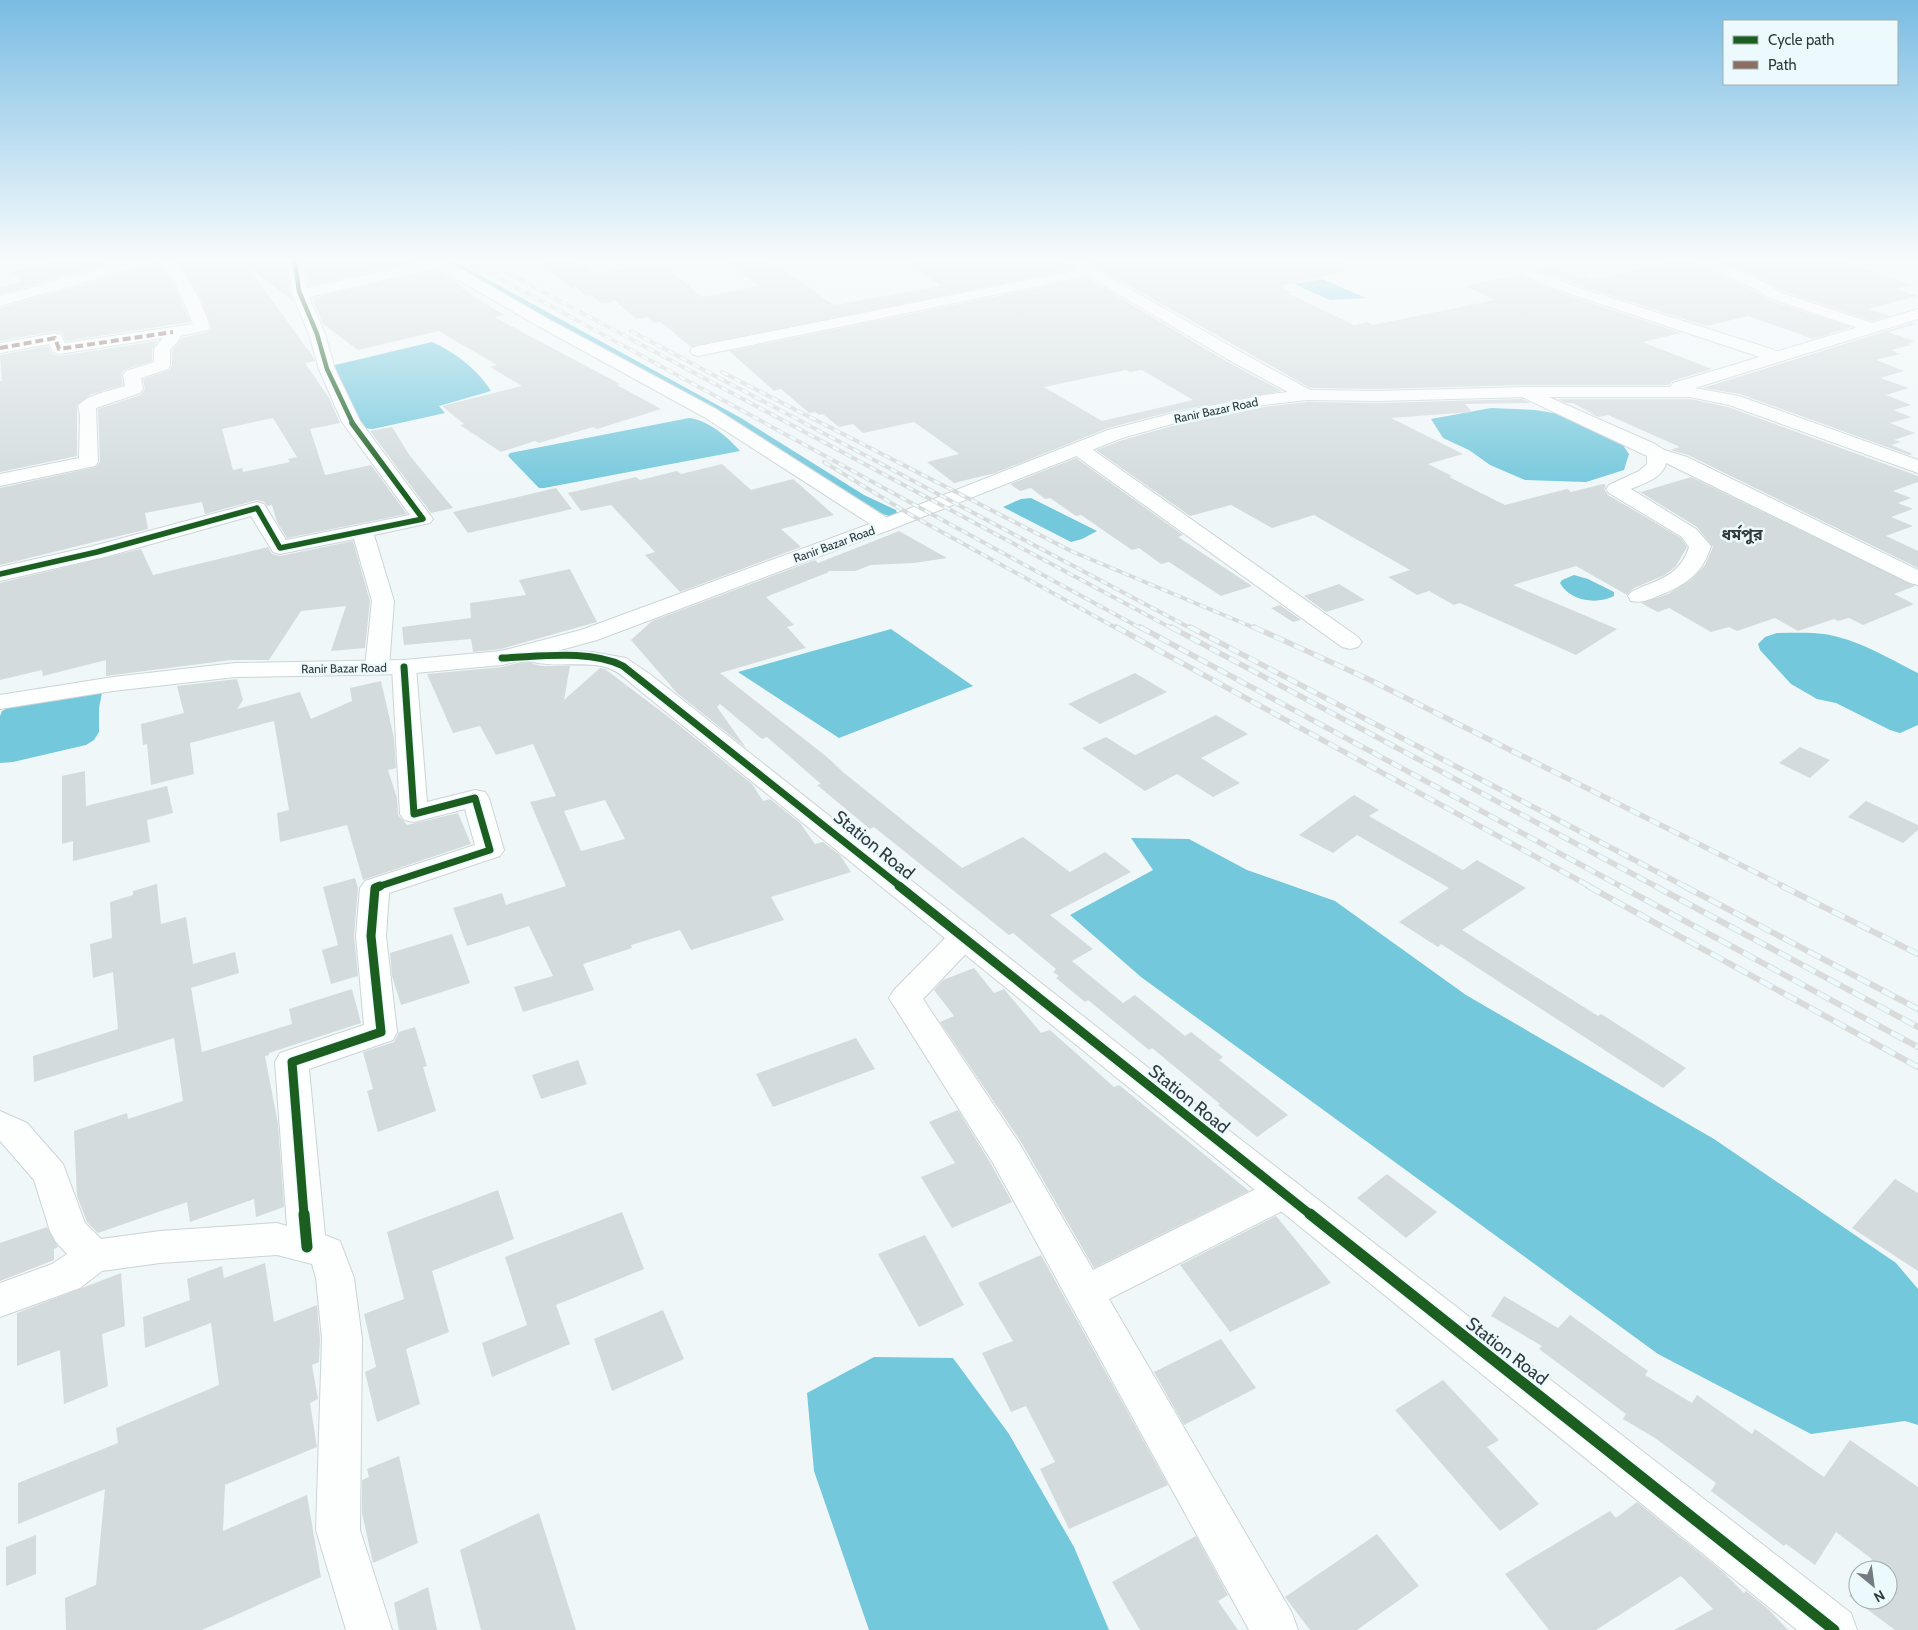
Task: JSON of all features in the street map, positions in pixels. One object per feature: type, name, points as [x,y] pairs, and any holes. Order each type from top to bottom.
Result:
[{"type":"street","points":[[55,338],[59,350],[135,338]]},
{"type":"street","points":[[0,348],[55,338]]},
{"type":"street","points":[[0,480],[88,462],[88,406],[99,400],[134,389],[132,375],[162,365],[162,349],[171,338]]},
{"type":"street","points":[[0,574],[97,552],[257,508],[280,548],[423,519],[351,422],[327,369],[318,338]]},
{"type":"street","points":[[572,338],[710,413],[885,525]]},
{"type":"street","points":[[698,351],[762,338]]},
{"type":"street","points":[[1203,338],[1307,395]]},
{"type":"street","points":[[1722,338],[1778,356]]},
{"type":"street","points":[[1666,391],[1839,338]]},
{"type":"street","points":[[1666,391],[1690,392],[1733,400],[1918,467]]},
{"type":"street","name":"Ranir Bazar Road","points":[[0,702],[103,686],[234,670],[390,667],[502,658],[589,635],[885,525],[1115,434],[1170,419],[1264,400],[1307,395],[1378,396],[1666,391]]},
{"type":"street","points":[[1526,392],[1648,448],[1657,454],[1689,466],[1918,578]]},
{"type":"street","points":[[1079,448],[1350,642]]},
{"type":"street","points":[[1639,596],[1688,574],[1697,558],[1700,546],[1689,533],[1616,489],[1646,475],[1656,466],[1657,454]]},
{"type":"street","points":[[307,1247],[292,1062],[381,1032],[371,936],[375,888],[490,850],[474,798],[414,814],[383,623],[383,601],[362,531]]},
{"type":"street","points":[[618,663],[616,647],[622,634],[643,615]]},
{"type":"street","name":"Station Road","points":[[502,658],[558,657],[618,663],[642,680],[1283,1193],[1834,1630]]},
{"type":"street","points":[[964,937],[905,998],[1006,1153],[1275,1630]]},
{"type":"street","points":[[0,1126],[15,1133],[50,1174],[69,1231],[93,1256]]},
{"type":"street","points":[[1085,1293],[1283,1193]]},
{"type":"street","points":[[0,1300],[66,1276],[93,1256],[160,1246],[277,1239],[327,1252],[335,1278],[342,1339],[338,1530],[369,1630]]},
{"type":"water","points":[[582,338],[595,338],[741,418],[864,495],[896,510],[897,513],[889,516],[883,514],[761,437]]},
{"type":"water","points":[[432,342],[465,362],[480,376],[491,391],[439,406],[445,413],[373,429],[361,428],[331,366]]},
{"type":"water","points":[[1491,408],[1535,410],[1566,415],[1618,438],[1629,454],[1624,470],[1586,482],[1525,480],[1490,465],[1469,450],[1443,438],[1431,419]]},
{"type":"water","points":[[689,418],[703,422],[717,430],[740,451],[544,488],[539,488],[508,456],[510,453]]},
{"type":"water","points":[[1031,498],[1097,531],[1082,539],[1071,542],[1003,507],[1021,499]]},
{"type":"water","points":[[1574,575],[1588,579],[1614,592],[1614,596],[1592,601],[1570,594],[1560,583],[1562,580]]},
{"type":"water","points":[[891,629],[973,686],[839,738],[738,672]]},
{"type":"water","points":[[1777,633],[1812,633],[1836,636],[1872,650],[1918,673],[1918,725],[1900,733],[1890,730],[1836,703],[1817,699],[1791,684],[1760,650],[1758,644],[1765,637]]},
{"type":"water","points":[[102,693],[99,708],[99,732],[94,740],[86,745],[13,762],[0,763],[0,716],[2,711],[17,703]]},
{"type":"water","points":[[1131,838],[1189,839],[1247,870],[1335,901],[1466,995],[1714,1139],[1896,1263],[1918,1289],[1918,1425],[1905,1421],[1811,1434],[1658,1354],[1141,977],[1070,915],[1153,870]]},
{"type":"water","points":[[874,1357],[953,1358],[1009,1434],[1074,1547],[1109,1630],[869,1630],[814,1471],[807,1393]]},
{"type":"building","points":[[0,338],[16,338],[0,341]]},
{"type":"building","points":[[65,338],[85,338],[66,341]]},
{"type":"building","points":[[182,338],[299,338],[315,361],[305,363],[329,398],[340,423],[310,429],[325,475],[371,465],[407,514],[287,538],[277,522],[272,505],[267,506],[265,502],[257,500],[205,514],[202,502],[145,513],[148,529],[0,565],[0,488],[96,467],[100,462],[98,409],[141,395],[145,389],[143,379],[170,370],[172,351]],"holes":[[[273,418],[297,457],[288,459],[290,462],[243,472],[242,468],[233,470],[222,429]]]},
{"type":"building","points":[[342,338],[409,338],[358,350]]},
{"type":"building","points":[[451,338],[534,338],[620,384],[617,385],[661,409],[597,429],[593,427],[539,443],[535,441],[501,452],[460,425],[464,424],[442,406],[522,386],[490,367],[497,365]]},
{"type":"building","points":[[680,338],[735,338],[691,347]]},
{"type":"building","points":[[792,338],[1188,338],[1282,391],[1170,412],[1108,428],[995,473],[954,483],[927,462],[959,454],[914,422],[863,433],[853,424],[839,427],[823,414],[809,413],[781,389],[774,391],[729,351]],"holes":[[[1126,370],[1130,372],[1142,370],[1193,400],[1102,421],[1044,387]]]},
{"type":"building","points":[[1222,338],[1659,338],[1642,342],[1712,369],[1672,381],[1669,385],[1526,385],[1378,389],[1310,388]]},
{"type":"building","points":[[1864,338],[1906,338],[1915,341],[1907,344],[1911,345],[1891,350],[1900,354],[1876,360],[1904,371],[1880,378],[1909,388],[1886,395],[1911,405],[1893,410],[1911,417],[1890,423],[1915,433],[1894,440],[1901,442],[1891,445],[1913,454],[1909,455],[1740,394],[1703,388]]},
{"type":"building","points":[[158,341],[152,349],[152,361],[124,370],[121,375],[123,385],[92,394],[77,405],[77,456],[0,472],[0,381],[2,381],[0,355],[48,346],[52,354],[59,356]]},
{"type":"building","points":[[1522,399],[1531,403],[1465,404],[1472,412],[1391,418],[1463,454],[1428,464],[1452,476],[1449,477],[1505,505],[1567,489],[1571,492],[1603,484],[1606,485],[1604,489],[1608,495],[1681,538],[1687,547],[1676,566],[1665,575],[1634,588],[1627,595],[1576,566],[1513,585],[1617,629],[1576,655],[1460,603],[1454,605],[1429,591],[1417,595],[1388,577],[1410,570],[1314,515],[1272,528],[1231,505],[1190,516],[1096,450],[1172,426],[1264,407],[1307,402],[1378,403]]},
{"type":"building","points":[[1558,399],[1690,399],[1728,407],[1918,476],[1918,482],[1893,491],[1911,498],[1898,503],[1913,509],[1891,517],[1913,526],[1886,536],[1918,551],[1918,568],[1688,455],[1670,450],[1680,447],[1608,415],[1598,417],[1573,403],[1566,403]]},
{"type":"building","points":[[392,427],[410,456],[453,508],[431,513],[370,431]]},
{"type":"building","points":[[1076,458],[1183,535],[1178,537],[1252,586],[1221,596],[1169,562],[1161,564],[1139,548],[1132,550],[1081,515],[1076,516],[1050,498],[1045,499],[1031,488],[1020,491],[1010,484]]},
{"type":"building","points":[[722,464],[751,490],[793,479],[834,515],[781,529],[801,547],[680,592],[645,555],[655,552],[611,505],[581,511],[568,493],[636,477],[640,480],[677,471],[681,474]]},
{"type":"building","points":[[1691,477],[1915,586],[1894,594],[1914,604],[1863,625],[1849,618],[1838,621],[1834,619],[1798,631],[1775,618],[1737,631],[1729,627],[1711,632],[1669,608],[1658,612],[1641,603],[1668,594],[1692,579],[1705,565],[1713,547],[1697,527],[1635,489],[1641,492]]},
{"type":"building","points":[[556,488],[572,509],[468,533],[453,512]]},
{"type":"building","points":[[899,531],[947,558],[914,563],[871,565],[855,571],[828,571],[766,597],[794,625],[787,627],[806,648],[720,673],[827,757],[962,868],[1023,837],[1070,872],[1105,852],[1131,872],[1050,915],[1093,949],[1072,961],[1123,1003],[1135,995],[1185,1036],[1191,1032],[1223,1057],[1219,1060],[1288,1115],[1257,1137],[1152,1048],[1149,1050],[1088,1000],[1085,1002],[1056,978],[1059,976],[1053,972],[1056,969],[1013,933],[1009,935],[874,827],[870,829],[817,785],[821,784],[767,737],[762,739],[720,704],[717,707],[746,748],[677,693],[631,640],[652,621],[815,560],[818,563]]},
{"type":"building","points":[[353,541],[370,601],[365,648],[331,651],[346,606],[301,611],[269,660],[231,660],[106,676],[106,660],[43,676],[42,670],[0,680],[0,583],[141,549],[153,575],[268,547],[272,554],[280,556]]},
{"type":"building","points":[[570,569],[597,622],[501,649],[473,652],[471,639],[404,645],[402,627],[471,618],[470,603],[526,595],[519,580]]},
{"type":"building","points":[[1339,584],[1365,600],[1326,612],[1304,596]]},
{"type":"building","points":[[1280,605],[1301,620],[1293,622],[1271,608]]},
{"type":"building","points":[[529,660],[533,664],[542,666],[570,666],[564,700],[600,668],[605,669],[752,784],[763,801],[770,799],[800,823],[815,844],[823,842],[840,855],[851,872],[771,897],[784,920],[691,950],[680,930],[631,945],[632,948],[583,964],[594,990],[523,1012],[514,987],[553,976],[529,926],[467,946],[453,908],[502,893],[506,905],[566,886],[530,802],[556,796],[533,744],[496,755],[480,726],[453,733],[427,674],[502,667]],"holes":[[[605,800],[625,839],[581,851],[564,811]]]},
{"type":"building","points":[[1135,673],[1167,692],[1100,724],[1068,704]]},
{"type":"building","points":[[237,679],[243,700],[237,709],[300,692],[311,719],[352,701],[350,688],[381,681],[394,738],[396,768],[388,770],[397,798],[398,815],[407,825],[458,813],[471,844],[363,880],[347,825],[280,842],[277,813],[289,810],[274,721],[190,743],[194,774],[151,785],[147,744],[143,745],[141,724],[184,713],[177,686]]},
{"type":"building","points":[[1216,715],[1248,734],[1201,758],[1240,783],[1213,797],[1177,774],[1145,791],[1082,748],[1106,737],[1135,755]]},
{"type":"building","points":[[1800,747],[1830,760],[1810,778],[1779,763]]},
{"type":"building","points":[[85,771],[86,806],[167,786],[173,813],[147,820],[150,842],[73,861],[73,841],[62,844],[62,776]]},
{"type":"building","points":[[1354,795],[1379,810],[1369,816],[1463,870],[1477,860],[1526,888],[1462,930],[1598,1016],[1601,1014],[1686,1068],[1663,1088],[1441,944],[1438,947],[1399,922],[1449,888],[1357,835],[1333,853],[1299,835]]},
{"type":"building","points":[[1866,801],[1918,825],[1918,830],[1903,843],[1848,817]]},
{"type":"building","points":[[355,878],[358,888],[354,936],[358,976],[331,984],[322,950],[338,945],[323,887]]},
{"type":"building","points":[[157,884],[161,924],[186,917],[193,964],[235,952],[239,973],[191,988],[202,1052],[292,1024],[289,1009],[352,989],[361,1023],[269,1053],[269,1055],[265,1056],[278,1124],[284,1207],[256,1217],[254,1199],[190,1222],[187,1202],[98,1233],[87,1222],[77,1196],[74,1131],[127,1113],[128,1119],[183,1101],[174,1038],[34,1082],[33,1056],[118,1029],[113,972],[93,978],[90,944],[112,938],[110,902],[133,895],[133,891]]},
{"type":"building","points":[[452,934],[470,983],[401,1005],[392,976],[390,953]]},
{"type":"building","points":[[974,968],[994,993],[1004,989],[1041,1033],[1050,1030],[1114,1087],[1119,1085],[1249,1191],[1094,1268],[1021,1142],[940,1022],[954,1016],[934,990],[943,980]]},
{"type":"building","points":[[415,1027],[427,1066],[423,1067],[436,1111],[378,1132],[367,1091],[373,1089],[363,1052],[394,1042],[399,1032]]},
{"type":"building","points":[[856,1038],[875,1069],[773,1107],[756,1074]]},
{"type":"building","points":[[578,1060],[587,1084],[541,1099],[532,1075]]},
{"type":"building","points":[[958,1110],[1012,1202],[952,1228],[921,1177],[955,1163],[929,1122]]},
{"type":"building","points":[[1387,1174],[1437,1212],[1406,1238],[1357,1198]]},
{"type":"building","points":[[1895,1179],[1918,1193],[1918,1271],[1852,1228]]},
{"type":"building","points":[[498,1190],[514,1239],[432,1271],[449,1332],[406,1349],[420,1404],[377,1422],[365,1372],[376,1367],[364,1314],[404,1299],[387,1232]]},
{"type":"building","points":[[622,1212],[644,1269],[556,1305],[570,1344],[492,1377],[482,1343],[527,1325],[505,1257]]},
{"type":"building","points":[[1276,1216],[1331,1283],[1230,1332],[1180,1265]]},
{"type":"building","points":[[47,1227],[58,1247],[54,1249],[54,1260],[0,1281],[0,1243]]},
{"type":"building","points":[[925,1235],[964,1305],[919,1327],[878,1254]]},
{"type":"building","points":[[1041,1255],[1168,1485],[1069,1529],[1040,1469],[1055,1462],[1026,1406],[1011,1412],[982,1353],[1013,1341],[978,1283]]},
{"type":"building","points":[[265,1263],[274,1322],[317,1305],[320,1339],[319,1362],[312,1365],[318,1399],[310,1403],[317,1447],[225,1485],[223,1531],[307,1495],[321,1577],[202,1630],[66,1630],[65,1598],[96,1585],[105,1489],[18,1524],[18,1483],[118,1443],[116,1428],[219,1385],[211,1323],[145,1348],[143,1317],[190,1300],[187,1279],[222,1266],[224,1278]]},
{"type":"building","points":[[121,1273],[125,1326],[102,1334],[108,1386],[64,1404],[60,1350],[17,1366],[17,1313]]},
{"type":"building","points":[[1504,1296],[1558,1328],[1570,1315],[1648,1371],[1645,1375],[1692,1403],[1697,1395],[1752,1434],[1755,1429],[1824,1477],[1850,1440],[1918,1487],[1918,1630],[1895,1630],[1868,1610],[1898,1610],[1898,1560],[1871,1560],[1836,1532],[1815,1565],[1786,1544],[1784,1546],[1711,1491],[1716,1483],[1655,1438],[1623,1419],[1626,1414],[1539,1349],[1542,1346],[1491,1316]]},
{"type":"building","points":[[663,1310],[684,1359],[612,1391],[594,1339]]},
{"type":"building","points":[[1221,1339],[1256,1388],[1184,1425],[1154,1372]]},
{"type":"building","points":[[1443,1380],[1499,1440],[1487,1447],[1539,1504],[1500,1531],[1395,1410]]},
{"type":"building","points":[[399,1456],[418,1543],[373,1563],[362,1513],[362,1480],[369,1477],[367,1469]]},
{"type":"building","points":[[1637,1502],[1723,1572],[1744,1593],[1746,1591],[1768,1609],[1788,1630],[1674,1630],[1713,1609],[1681,1576],[1596,1630],[1549,1630],[1505,1574],[1610,1511],[1616,1518]]},
{"type":"building","points":[[539,1513],[576,1630],[481,1630],[460,1550]]},
{"type":"building","points":[[1377,1534],[1419,1586],[1357,1630],[1310,1630],[1285,1597]]},
{"type":"building","points":[[36,1535],[36,1574],[6,1586],[6,1547]]},
{"type":"building","points":[[1196,1536],[1228,1595],[1218,1601],[1238,1630],[1140,1630],[1112,1582]]},
{"type":"building","points":[[428,1587],[437,1630],[399,1630],[394,1603]]},
{"type":"railway","points":[[609,338],[1142,629]]},
{"type":"railway","points":[[629,338],[1173,629]]},
{"type":"railway","points":[[644,338],[1192,629]]},
{"type":"railway","points":[[722,372],[1071,551],[1257,629]]},
{"type":"railway","points":[[824,462],[911,515],[1118,629]]},
{"type":"railway","points":[[1116,627],[1591,887]]},
{"type":"railway","points":[[1140,627],[1622,887]]},
{"type":"railway","points":[[1171,627],[1657,887]]},
{"type":"railway","points":[[1190,627],[1686,887]]},
{"type":"railway","points":[[1254,627],[1368,679],[1785,887]]},
{"type":"railway","points":[[1588,886],[1918,1067]]},
{"type":"railway","points":[[1620,886],[1918,1047]]},
{"type":"railway","points":[[1655,886],[1918,1027]]},
{"type":"railway","points":[[1684,886],[1918,1009]]},
{"type":"railway","points":[[1782,886],[1918,954]]},
{"type":"marked path","points":[[0,348],[55,338]]},
{"type":"marked path","points":[[55,338],[59,349],[132,338]]},
{"type":"cycle path","points":[[0,574],[97,552],[257,508],[280,548],[423,519],[351,422],[327,369],[318,338]]},
{"type":"cycle path","points":[[502,658],[588,657],[616,663],[626,668],[1152,1089],[1834,1630]]},
{"type":"cycle path","points":[[307,1247],[292,1062],[381,1032],[371,936],[375,888],[490,850],[475,798],[414,814],[404,667]]},
{"type":"district","name":"ধর্মপুর","points":[[1742,534]]}]
